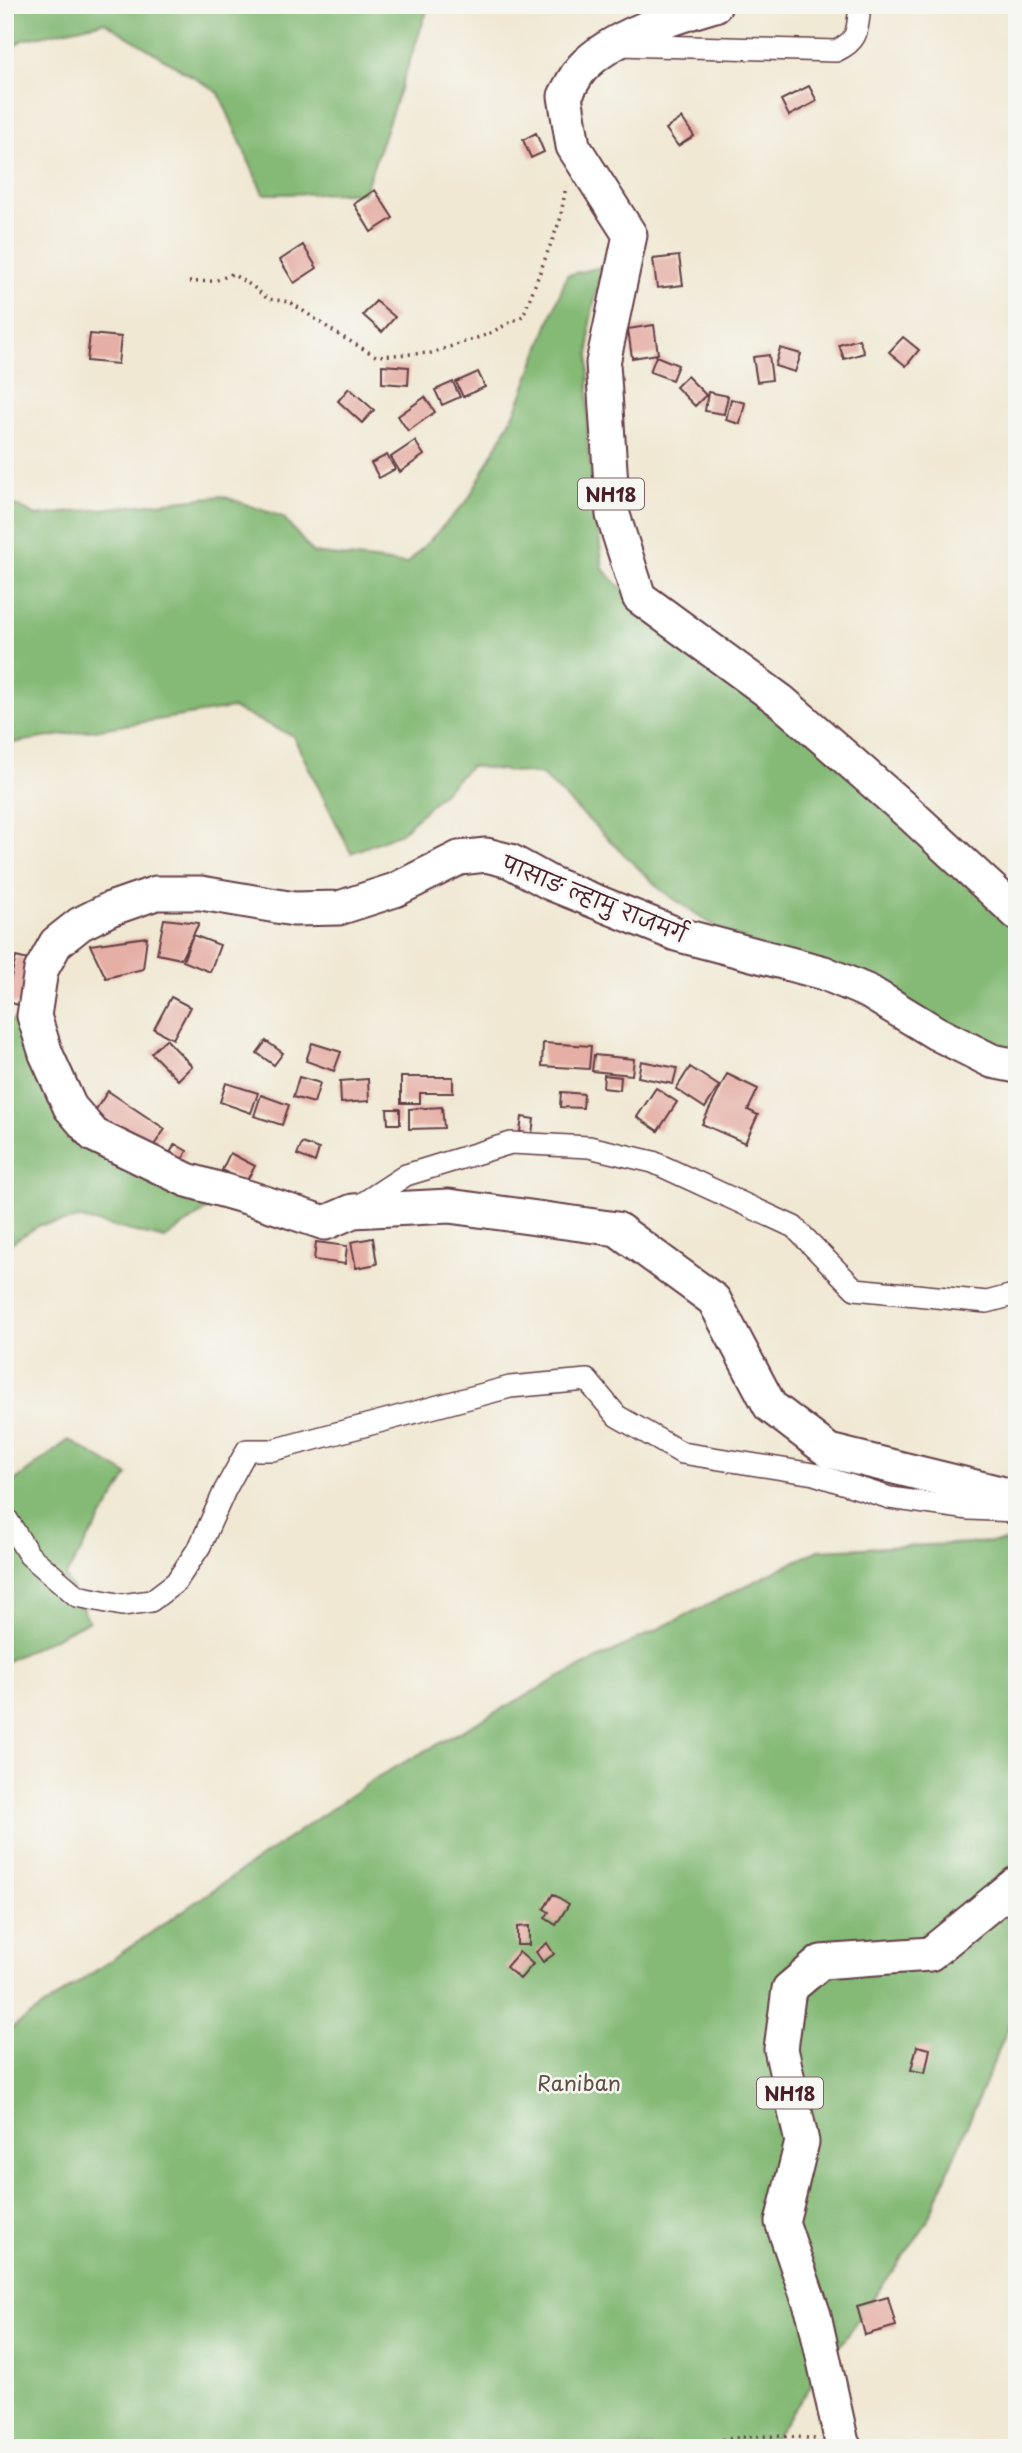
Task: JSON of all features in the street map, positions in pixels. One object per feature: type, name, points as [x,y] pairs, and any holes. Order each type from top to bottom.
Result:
[{"type":"main road","name":"NH18","points":[[715,5],[608,45],[582,68],[565,96],[573,146],[630,235],[603,363],[613,515],[639,597],[781,701],[909,813],[1017,913]]},
{"type":"main road","name":"पासाङ ल्हामु राजमर्ग","points":[[1017,1066],[992,1061],[936,1033],[869,992],[824,973],[676,934],[550,884],[510,862],[486,855],[459,858],[395,890],[340,908],[294,909],[201,893],[156,893],[110,909],[80,924],[56,943],[41,970],[34,1016],[46,1054],[70,1107],[94,1135],[187,1180],[325,1223],[353,1211],[449,1206],[617,1229],[714,1300],[770,1406],[829,1451],[1000,1493],[1017,1510]]},
{"type":"main road","name":"NH18","points":[[841,2446],[814,2315],[782,2222],[802,2142],[781,2049],[789,1989],[821,1962],[930,1954],[1017,1883]]},
{"type":"street","points":[[608,45],[836,51],[849,45],[857,34],[860,5]]},
{"type":"street","points":[[353,1211],[406,1175],[511,1143],[589,1147],[653,1162],[794,1227],[855,1289],[987,1302],[1017,1294]]},
{"type":"street","points":[[5,1516],[29,1555],[77,1596],[122,1605],[151,1601],[176,1582],[200,1546],[225,1490],[247,1450],[273,1450],[510,1387],[587,1380],[617,1416],[682,1453],[814,1474],[890,1498],[969,1509],[1017,1510]]},
{"type":"path","points":[[189,282],[215,281],[232,274],[268,299],[290,302],[376,356],[431,353],[486,335],[523,316],[561,220],[573,146]]},
{"type":"path","points":[[688,2448],[702,2442],[802,2438],[841,2446]]},
{"type":"green space","points":[[5,5],[429,5],[364,193],[263,194],[219,93],[104,22],[22,40],[5,54]]},
{"type":"green space","points":[[601,267],[590,323],[587,442],[603,569],[682,652],[783,711],[1017,928],[1017,1054],[719,929],[661,890],[542,775],[470,766],[401,833],[351,853],[293,736],[232,708],[12,743],[5,740],[5,500],[36,516],[222,496],[283,517],[313,553],[407,564],[468,500],[517,408],[567,275]]},
{"type":"green space","points":[[21,1015],[58,1109],[217,1202],[165,1239],[81,1219],[40,1225],[8,1245],[5,1251],[5,1025]]},
{"type":"green space","points":[[69,1440],[128,1475],[65,1577],[89,1621],[5,1662],[5,1488]]},
{"type":"green space","name":"Raniban","points":[[1017,1541],[1017,2006],[926,2224],[767,2448],[5,2448],[5,2033],[379,1776],[553,1681],[818,1550]]},
{"type":"building","points":[[809,86],[817,101],[789,116],[781,100]]},
{"type":"building","points":[[682,118],[694,136],[678,146],[666,129]]},
{"type":"building","points":[[536,133],[544,152],[531,158],[523,140]]},
{"type":"building","points":[[375,190],[393,218],[371,232],[354,204]]},
{"type":"building","points":[[303,245],[317,268],[294,283],[280,260]]},
{"type":"building","points":[[679,256],[683,285],[657,288],[653,259]]},
{"type":"building","points":[[376,301],[395,317],[382,332],[363,315]]},
{"type":"building","points":[[654,325],[658,354],[632,358],[628,329]]},
{"type":"building","points":[[90,334],[121,337],[118,364],[87,361]]},
{"type":"building","points":[[903,337],[919,350],[906,366],[889,352]]},
{"type":"building","points":[[859,339],[864,353],[844,359],[839,345]]},
{"type":"building","points":[[780,348],[801,354],[795,372],[775,366]]},
{"type":"building","points":[[769,355],[772,380],[757,382],[753,357]]},
{"type":"building","points":[[656,356],[678,365],[672,380],[650,372]]},
{"type":"building","points":[[382,365],[409,367],[408,385],[382,383]]},
{"type":"building","points":[[478,372],[485,387],[463,397],[456,382]]},
{"type":"building","points":[[687,376],[706,395],[695,406],[676,387]]},
{"type":"building","points":[[453,382],[460,397],[442,405],[435,390]]},
{"type":"building","points":[[349,388],[374,410],[362,423],[338,401]]},
{"type":"building","points":[[708,392],[728,396],[724,414],[705,411]]},
{"type":"building","points":[[425,397],[435,412],[408,431],[398,416]]},
{"type":"building","points":[[731,399],[745,403],[740,424],[726,420]]},
{"type":"building","points":[[415,441],[424,455],[400,472],[391,457]]},
{"type":"building","points":[[387,455],[395,469],[379,478],[371,463]]},
{"type":"building","points":[[164,919],[199,923],[181,959],[157,954]]},
{"type":"building","points":[[193,935],[220,945],[210,972],[183,961]]},
{"type":"building","points":[[147,937],[143,969],[106,978],[90,945]]},
{"type":"building","points":[[16,957],[36,962],[25,1007],[5,1001]]},
{"type":"building","points":[[171,997],[190,1007],[173,1039],[154,1029]]},
{"type":"building","points":[[166,1039],[192,1066],[178,1080],[151,1053]]},
{"type":"building","points":[[266,1041],[283,1053],[274,1065],[257,1053]]},
{"type":"building","points":[[312,1043],[341,1052],[334,1071],[306,1061]]},
{"type":"building","points":[[543,1043],[591,1046],[589,1069],[542,1066]]},
{"type":"building","points":[[594,1055],[634,1059],[632,1075],[592,1071]]},
{"type":"building","points":[[641,1061],[677,1068],[673,1084],[638,1077]]},
{"type":"building","points":[[690,1067],[719,1086],[705,1108],[676,1089]]},
{"type":"building","points":[[727,1074],[758,1089],[748,1110],[758,1115],[745,1143],[702,1124]]},
{"type":"building","points":[[604,1075],[621,1077],[620,1090],[603,1088]]},
{"type":"building","points":[[299,1077],[320,1083],[314,1103],[293,1097]]},
{"type":"building","points":[[401,1077],[453,1077],[453,1093],[420,1093],[420,1103],[401,1103]]},
{"type":"building","points":[[368,1079],[369,1101],[341,1103],[340,1081]]},
{"type":"building","points":[[226,1083],[258,1093],[251,1113],[220,1102]]},
{"type":"building","points":[[656,1088],[677,1102],[658,1131],[637,1117]]},
{"type":"building","points":[[108,1091],[165,1129],[148,1154],[91,1117]]},
{"type":"building","points":[[561,1092],[584,1094],[583,1108],[560,1107]]},
{"type":"building","points":[[261,1095],[289,1105],[282,1125],[254,1116]]},
{"type":"building","points":[[442,1107],[444,1128],[409,1129],[409,1109]]},
{"type":"building","points":[[387,1109],[400,1109],[400,1124],[388,1124]]},
{"type":"building","points":[[522,1117],[534,1119],[532,1134],[520,1132]]},
{"type":"building","points":[[302,1143],[319,1149],[315,1162],[297,1155]]},
{"type":"building","points":[[175,1144],[187,1151],[182,1160],[170,1153]]},
{"type":"building","points":[[230,1153],[255,1166],[246,1182],[222,1170]]},
{"type":"building","points":[[373,1238],[377,1264],[356,1268],[351,1242]]},
{"type":"building","points":[[316,1242],[347,1246],[345,1264],[314,1260]]},
{"type":"building","points":[[553,1894],[569,1904],[556,1925],[545,1918],[549,1912],[544,1909]]},
{"type":"building","points":[[529,1926],[529,1945],[517,1945],[517,1927]]},
{"type":"building","points":[[547,1943],[554,1954],[543,1962],[536,1952]]},
{"type":"building","points":[[519,1952],[533,1964],[520,1979],[506,1967]]},
{"type":"building","points":[[917,2046],[930,2049],[925,2073],[911,2070]]},
{"type":"building","points":[[888,2297],[896,2326],[865,2335],[857,2306]]}]
